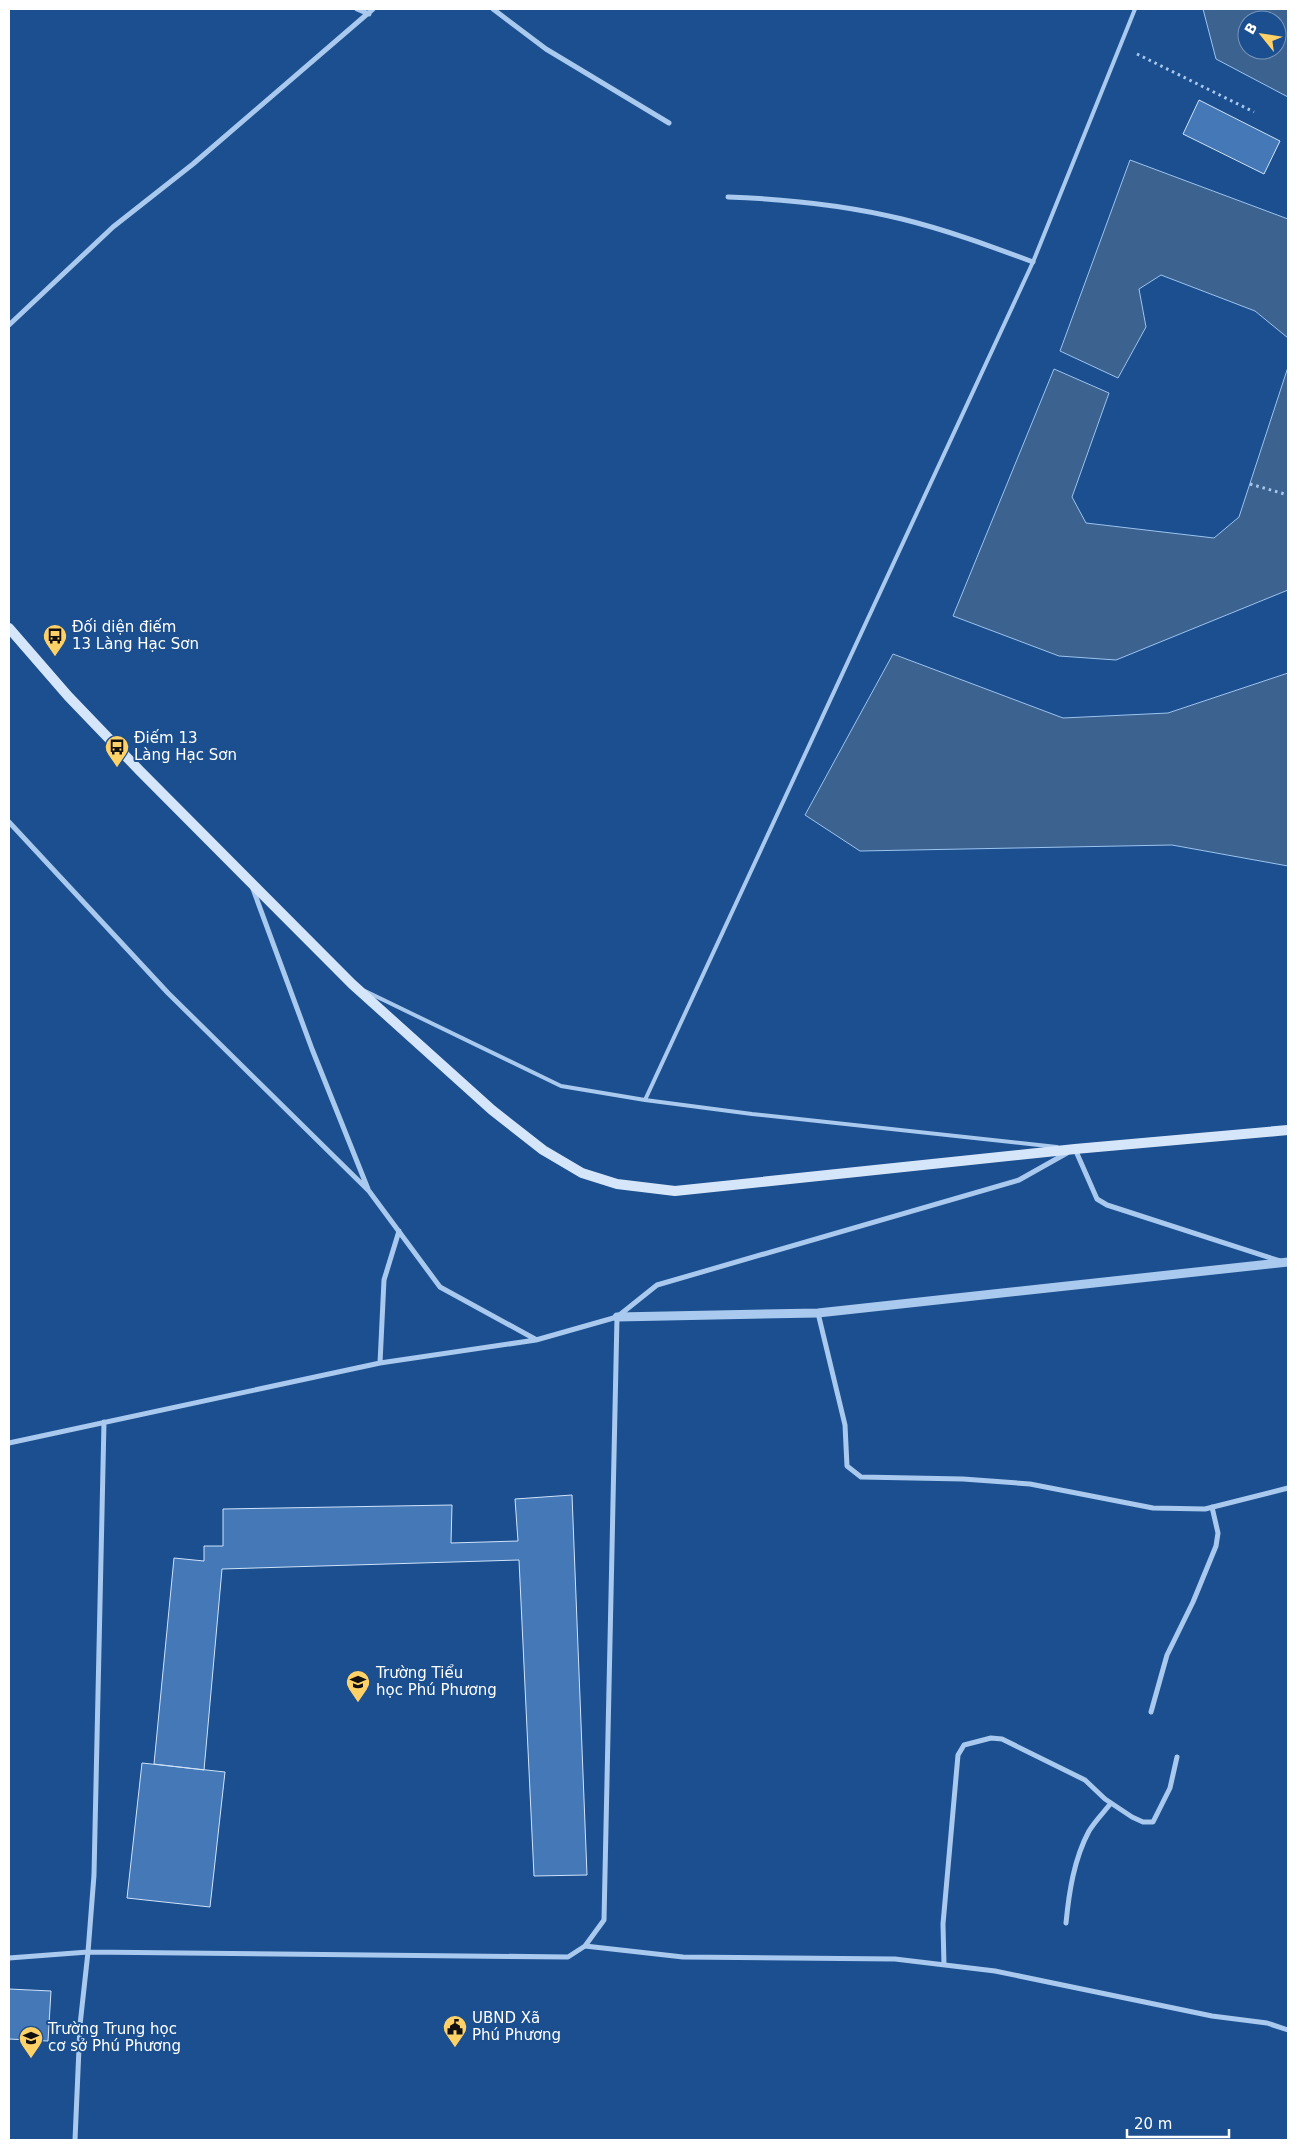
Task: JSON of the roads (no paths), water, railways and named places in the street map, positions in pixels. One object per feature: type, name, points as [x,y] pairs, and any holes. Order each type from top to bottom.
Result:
[{"type":"main road","points":[[9,628],[75,703],[352,984],[492,1110],[543,1150],[582,1173],[617,1184],[675,1191],[1074,1149],[1288,1130]]},
{"type":"street","points":[[357,9],[368,14]]},
{"type":"street","points":[[9,325],[113,227],[193,164],[373,9]]},
{"type":"street","points":[[493,9],[546,49],[669,123]]},
{"type":"street","points":[[728,197],[832,205],[902,219],[962,236],[1034,262]]},
{"type":"street","points":[[9,822],[168,993],[369,1191],[440,1287],[536,1340]]},
{"type":"street","points":[[250,881],[312,1049],[369,1191]]},
{"type":"street","points":[[9,1958],[88,1952],[568,1957],[586,1946],[604,1920],[617,1317],[657,1284],[1019,1180],[1074,1149],[1097,1199],[1107,1205],[1287,1262]]},
{"type":"street","points":[[380,1363],[384,1280],[399,1231]]},
{"type":"street","points":[[9,1443],[380,1363],[536,1340],[617,1317],[818,1313],[1287,1262]]},
{"type":"street","points":[[818,1313],[845,1425],[847,1466],[861,1477],[963,1479],[1030,1484],[1153,1508],[1212,1507],[1288,1488]]},
{"type":"street","points":[[75,2140],[80,2024],[94,1875],[104,1422]]},
{"type":"street","points":[[1151,1712],[1167,1655],[1193,1602],[1216,1546],[1218,1533],[1212,1507]]},
{"type":"street","points":[[944,1964],[943,1924],[958,1755],[964,1745],[991,1738],[1002,1739],[1086,1780],[1111,1803],[1142,1822],[1153,1822],[1170,1788],[1177,1757]]},
{"type":"street","points":[[1066,1923],[1072,1879],[1080,1853],[1090,1830],[1111,1803]]},
{"type":"street","points":[[586,1946],[682,1957],[895,1959],[944,1964],[995,1971],[1212,2016],[1267,2023],[1288,2030]]},
{"type":"lane","points":[[644,1100],[1034,262],[1135,9]]},
{"type":"lane","points":[[352,984],[561,1086],[644,1100],[1074,1149]]},
{"type":"water","points":[[1203,9],[1288,9],[1288,97],[1216,59]]},
{"type":"water","points":[[1130,160],[1288,219],[1288,338],[1255,311],[1161,275],[1139,289],[1146,327],[1118,378],[1060,351]]},
{"type":"water","points":[[1288,367],[1288,590],[1116,660],[1059,656],[953,616],[1054,369],[1109,393],[1072,497],[1086,523],[1214,538],[1239,517]]},
{"type":"water","points":[[893,654],[1063,718],[1168,713],[1288,673],[1288,866],[1172,845],[860,851],[805,815]]},
{"type":"place","name":"Đối diện điếm 13 Làng Hạc Sơn","points":[[55,657]]},
{"type":"place","name":"Điếm 13 Làng Hạc Sơn","points":[[117,768]]},
{"type":"place","name":"Trường Tiểu học Phú Phương","points":[[358,1703]]},
{"type":"place","name":"UBND Xã Phú Phương","points":[[455,2048]]},
{"type":"place","name":"Trường Trung học cơ sở Phú Phương","points":[[31,2059]]}]
